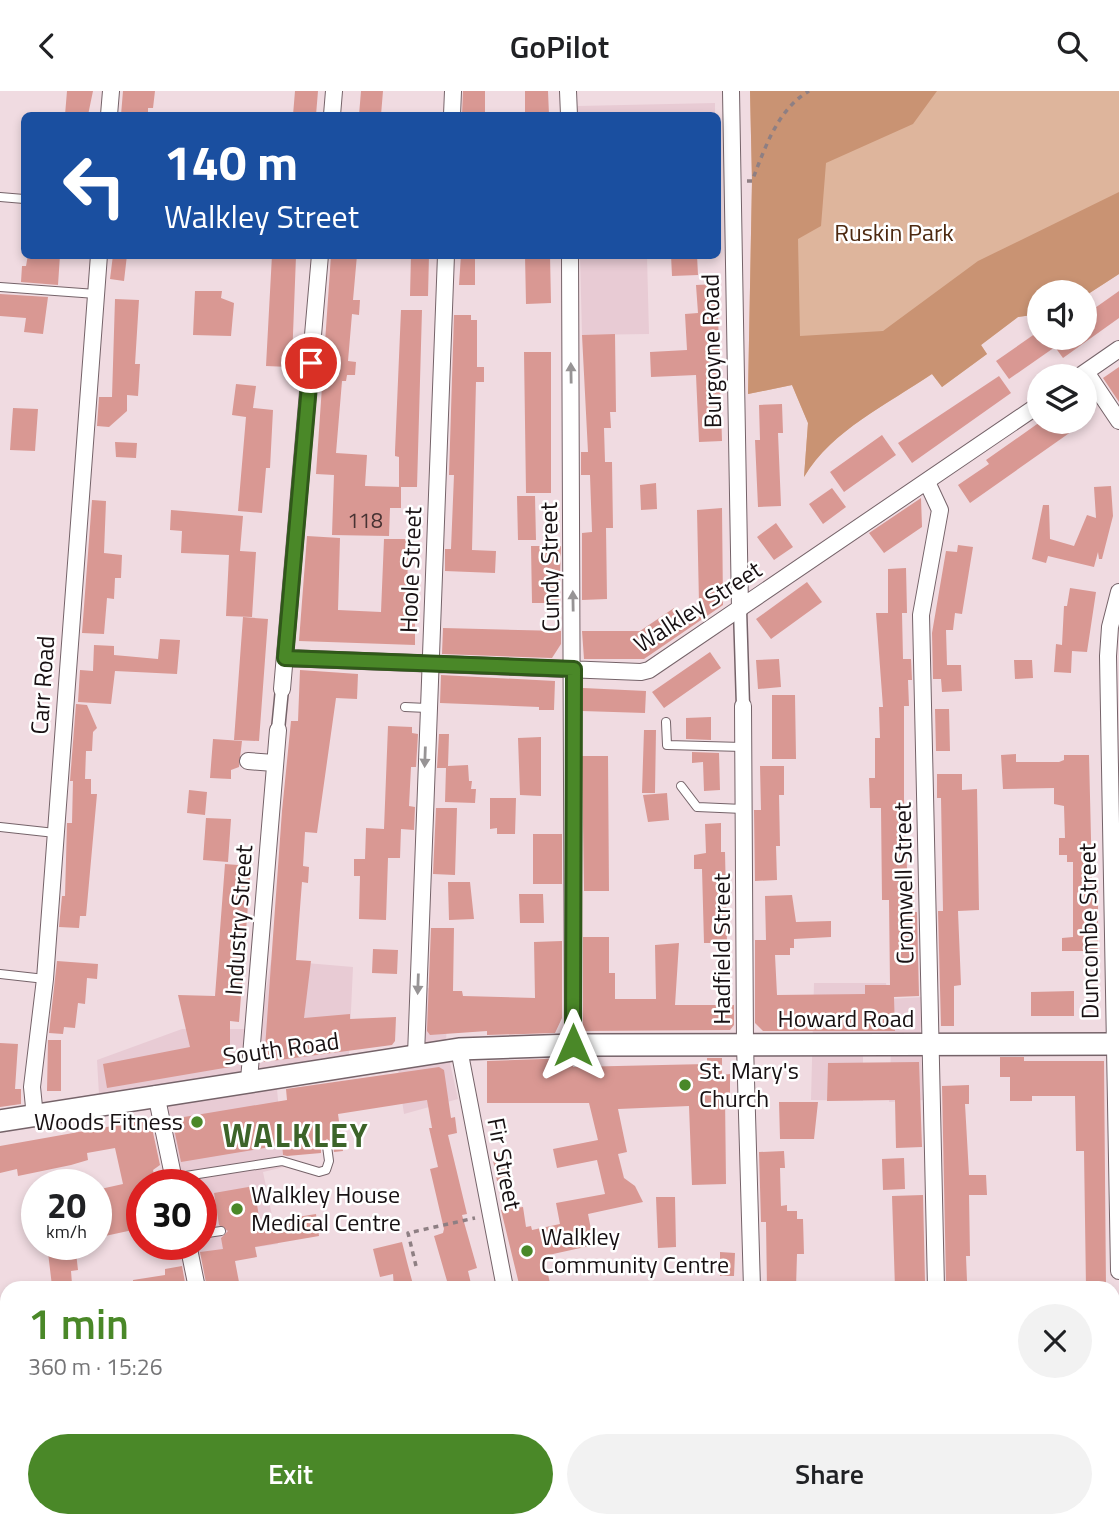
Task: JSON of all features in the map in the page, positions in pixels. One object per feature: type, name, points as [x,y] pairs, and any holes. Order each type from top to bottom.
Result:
[{"type":"street","points":[[109,112],[111,91]]},
{"type":"street","points":[[332,112],[334,91]]},
{"type":"street","points":[[452,112],[453,91]]},
{"type":"street","points":[[568,91],[569,112]]},
{"type":"street","name":"Burgoyne Road","points":[[731,91],[740,609]]},
{"type":"street","name":"Carr Road","points":[[35,1117],[32,1087],[45,979],[99,259]]},
{"type":"street","name":"Industry Street","points":[[249,1080],[274,763],[320,259]]},
{"type":"street","name":"Hoole Street","points":[[416,1055],[446,259]]},
{"type":"street","name":"Cundy Street","points":[[570,259],[574,669],[580,914],[573,1045]]},
{"type":"street","points":[[1097,364],[1119,349]]},
{"type":"street","points":[[1097,392],[1119,421]]},
{"type":"street","name":"Walkley Street","points":[[285,658],[641,672],[649,670],[1027,413]]},
{"type":"street","name":"Cromwell Street","points":[[927,482],[940,510],[921,615],[936,1281]]},
{"type":"street","name":"Duncombe Street","points":[[1119,592],[1110,627],[1108,656],[1119,1272]]},
{"type":"street","name":"Hadfield Street","points":[[740,609],[745,1045],[752,1281]]},
{"type":"street","points":[[248,761],[274,763]]},
{"type":"street","name":"Howard Road","points":[[573,1045],[1116,1044]]},
{"type":"street","name":"South Road","points":[[0,1121],[156,1094],[459,1049],[573,1045]]},
{"type":"street","name":"Fir Street","points":[[459,1049],[504,1281]]},
{"type":"street","points":[[156,1094],[172,1169]]},
{"type":"street","points":[[191,1260],[196,1281]]},
{"type":"lane","points":[[0,197],[21,199]]},
{"type":"lane","points":[[0,286],[96,294]]},
{"type":"lane","points":[[405,707],[427,708]]},
{"type":"lane","points":[[666,722],[667,745],[743,747]]},
{"type":"lane","points":[[681,786],[697,807],[743,809]]},
{"type":"lane","points":[[0,827],[55,833]]},
{"type":"lane","points":[[0,974],[45,979]]},
{"type":"lane","points":[[217,1173],[282,1161],[319,1172],[326,1170],[329,1161],[327,1146]]},
{"type":"lane","points":[[217,1232],[221,1231]]},
{"type":"path","points":[[732,182],[752,181],[784,113],[798,97],[809,91]]},
{"type":"path","points":[[416,1266],[408,1233],[490,1214]]},
{"type":"shaded area","points":[[750,91],[937,91],[913,124],[826,163],[821,226],[798,239],[800,336],[883,331],[978,261],[1119,192],[1119,274],[1097,288],[1097,280],[1027,280],[1027,316],[1018,317],[981,345],[987,354],[942,387],[932,374],[862,419],[830,445],[804,477],[808,423],[792,385],[748,394],[752,181]]},
{"type":"shaded area","points":[[715,103],[715,112],[578,112],[578,106]]},
{"type":"shaded area","points":[[580,259],[647,259],[649,334],[582,335]]},
{"type":"shaded area","points":[[271,960],[353,967],[348,1076],[277,1089],[284,1167],[263,1172],[278,1244],[217,1253],[217,1169],[178,1169],[163,1087],[99,1095],[97,1060],[182,1029],[260,1029]]},
{"type":"shaded area","points":[[814,983],[886,983],[888,999],[924,997],[920,1034],[863,1035],[863,1101],[811,1100]]},
{"type":"shaded area","points":[[414,987],[448,989],[446,1045],[458,1099],[404,1114],[398,1073],[413,1045]]},
{"type":"shaded area","points":[[891,1049],[921,1049],[923,1100],[889,1102]]},
{"type":"green space","name":"Ruskin Park","points":[[750,91],[1119,91],[1119,274],[1097,288],[1097,280],[1027,280],[1027,316],[1018,317],[981,345],[987,354],[942,387],[932,374],[862,419],[830,445],[804,477],[808,423],[792,385],[748,394],[752,181]]},
{"type":"building","points":[[67,91],[93,91],[89,112],[65,112]]},
{"type":"building","points":[[123,91],[155,91],[153,108],[148,108],[148,112],[121,112]]},
{"type":"building","points":[[295,91],[318,91],[316,112],[293,112]]},
{"type":"building","points":[[361,91],[383,91],[381,112],[359,112]]},
{"type":"building","points":[[463,91],[485,91],[485,112],[462,112]]},
{"type":"building","points":[[525,91],[548,91],[549,112],[525,112]]},
{"type":"building","points":[[27,259],[60,259],[58,285],[21,282],[22,266],[26,266]]},
{"type":"building","points":[[112,259],[127,259],[124,281],[110,279]]},
{"type":"building","points":[[272,259],[296,259],[292,360],[289,360],[289,367],[266,366]]},
{"type":"building","points":[[331,259],[357,259],[353,300],[360,300],[359,315],[352,314],[348,361],[356,362],[355,375],[347,375],[346,381],[342,381],[336,453],[367,455],[365,486],[401,487],[401,508],[390,508],[389,536],[332,535],[334,475],[316,474]]},
{"type":"building","points":[[411,259],[429,259],[428,296],[410,296]]},
{"type":"building","points":[[461,259],[475,259],[475,285],[459,285]]},
{"type":"building","points":[[525,259],[550,259],[551,303],[526,304]]},
{"type":"building","points":[[671,259],[697,259],[698,275],[672,276]]},
{"type":"building","points":[[717,284],[722,441],[699,442],[696,375],[651,377],[650,352],[687,350],[685,314],[698,313],[696,285]]},
{"type":"building","points":[[195,291],[222,291],[221,298],[234,303],[231,336],[193,335]]},
{"type":"building","points":[[1119,291],[1119,318],[1097,334],[1097,307]]},
{"type":"building","points":[[0,294],[48,297],[43,334],[24,332],[26,318],[0,316]]},
{"type":"building","points":[[115,299],[139,300],[135,364],[140,364],[138,396],[127,395],[127,411],[109,427],[97,426],[99,397],[112,397]]},
{"type":"building","points":[[401,310],[422,310],[417,487],[399,487],[399,457],[395,456]]},
{"type":"building","points":[[454,315],[471,315],[471,320],[477,320],[477,367],[484,367],[484,382],[476,382],[472,550],[496,551],[495,573],[445,571],[445,549],[451,549],[454,475],[449,475]]},
{"type":"building","points":[[615,334],[616,412],[610,412],[611,428],[604,428],[605,462],[612,462],[613,528],[606,528],[607,599],[582,600],[582,533],[592,532],[590,475],[581,475],[581,452],[588,452],[582,335]]},
{"type":"building","points":[[1027,339],[1027,350],[1051,350],[1009,379],[996,361]]},
{"type":"building","points":[[1057,350],[1074,350],[1063,358]]},
{"type":"building","points":[[524,352],[551,352],[551,493],[526,493]]},
{"type":"building","points":[[1119,367],[1119,402],[1103,378]]},
{"type":"building","points":[[999,376],[1011,393],[912,463],[898,443]]},
{"type":"building","points":[[236,384],[256,386],[253,408],[273,410],[270,468],[266,468],[262,513],[238,511],[246,417],[232,415]]},
{"type":"building","points":[[782,404],[783,433],[778,433],[781,506],[758,507],[755,440],[760,440],[759,405]]},
{"type":"building","points":[[13,408],[38,409],[35,451],[10,450]]},
{"type":"building","points":[[1027,431],[1027,434],[1068,434],[970,503],[958,485],[989,464],[986,460]]},
{"type":"building","points":[[882,435],[896,455],[844,492],[830,472]]},
{"type":"building","points":[[115,442],[137,443],[136,458],[116,457]]},
{"type":"building","points":[[656,483],[657,509],[641,510],[640,485]]},
{"type":"building","points":[[1111,486],[1113,516],[1102,559],[1099,559],[1098,552],[1094,567],[1048,556],[1046,563],[1032,559],[1043,505],[1049,505],[1050,539],[1074,546],[1087,515],[1096,518],[1094,487]]},
{"type":"building","points":[[832,488],[846,507],[823,524],[809,504]]},
{"type":"building","points":[[517,496],[535,496],[536,540],[518,540]]},
{"type":"building","points":[[921,498],[922,527],[884,553],[869,533]]},
{"type":"building","points":[[92,500],[106,501],[104,553],[122,555],[121,578],[115,578],[114,599],[107,598],[104,634],[82,633]]},
{"type":"building","points":[[722,508],[723,605],[644,659],[584,659],[582,631],[640,631],[674,608],[679,618],[699,603],[697,510]]},
{"type":"building","points":[[171,510],[243,516],[240,551],[256,552],[252,617],[226,616],[229,555],[181,553],[182,531],[170,530]]},
{"type":"building","points":[[776,523],[793,547],[774,560],[757,537]]},
{"type":"building","points":[[307,536],[340,538],[338,610],[381,612],[384,539],[408,539],[407,617],[415,617],[415,645],[299,641]]},
{"type":"building","points":[[958,545],[973,547],[962,614],[955,613],[953,630],[946,630],[947,665],[961,665],[962,691],[942,692],[941,679],[933,679],[932,633],[946,551],[957,552]]},
{"type":"building","points":[[531,546],[561,546],[559,603],[532,603]]},
{"type":"building","points":[[906,568],[907,613],[902,613],[903,659],[911,659],[912,680],[908,680],[909,706],[904,706],[904,799],[908,892],[914,892],[914,912],[917,912],[919,996],[894,997],[895,1031],[763,1031],[755,1023],[755,940],[766,940],[765,896],[792,895],[796,922],[831,921],[831,937],[794,939],[794,948],[790,948],[790,955],[775,955],[777,995],[865,994],[865,985],[890,985],[889,900],[882,900],[881,808],[870,808],[869,778],[875,778],[875,738],[880,738],[879,707],[883,707],[876,613],[888,613],[888,569]]},
{"type":"building","points":[[807,582],[822,602],[771,639],[756,619]]},
{"type":"building","points":[[1070,588],[1096,592],[1087,652],[1072,651],[1071,673],[1054,672],[1056,644],[1062,645],[1064,606],[1067,606]]},
{"type":"building","points":[[243,617],[268,619],[259,741],[234,740]]},
{"type":"building","points":[[443,628],[561,631],[561,644],[552,658],[442,654]]},
{"type":"building","points":[[160,639],[180,640],[177,674],[115,671],[111,704],[78,702],[80,670],[93,671],[94,645],[114,646],[114,655],[158,659]]},
{"type":"building","points":[[710,652],[721,668],[664,708],[652,692]]},
{"type":"building","points":[[779,659],[781,687],[758,689],[756,660]]},
{"type":"building","points":[[1014,660],[1032,660],[1033,678],[1015,679]]},
{"type":"building","points":[[300,670],[358,674],[357,699],[336,698],[317,833],[305,832],[303,866],[309,867],[308,883],[302,882],[296,960],[311,961],[304,1018],[350,1014],[350,1019],[396,1017],[395,1041],[392,1045],[264,1062],[282,811],[291,721],[298,721]]},
{"type":"building","points":[[441,675],[555,681],[554,710],[440,703]]},
{"type":"building","points":[[583,688],[646,691],[645,713],[582,711]]},
{"type":"building","points":[[772,695],[795,695],[796,759],[772,759]]},
{"type":"building","points":[[76,704],[87,705],[97,728],[93,732],[92,751],[86,751],[85,779],[91,779],[91,794],[97,794],[86,916],[80,916],[79,928],[59,927],[62,896],[65,896],[67,823],[72,823],[73,781],[70,781]]},
{"type":"building","points":[[935,709],[949,709],[950,751],[936,751]]},
{"type":"building","points":[[711,717],[711,740],[686,739],[686,718]]},
{"type":"building","points":[[388,726],[412,727],[412,733],[418,734],[416,767],[411,767],[409,806],[415,807],[414,830],[401,829],[400,858],[388,858],[386,920],[359,919],[360,876],[354,876],[354,859],[365,859],[366,828],[384,829]]},
{"type":"building","points":[[644,730],[656,730],[655,793],[642,793]]},
{"type":"building","points":[[439,734],[449,734],[448,766],[468,765],[471,789],[476,789],[475,803],[445,802],[446,768],[437,768]]},
{"type":"building","points":[[541,737],[541,796],[520,795],[518,738]]},
{"type":"building","points":[[213,739],[242,741],[239,767],[231,770],[231,779],[210,778]]},
{"type":"building","points":[[692,752],[719,753],[720,790],[704,791],[703,762],[692,763]]},
{"type":"building","points":[[1016,754],[1016,762],[1059,762],[1064,760],[1064,755],[1089,755],[1092,880],[1098,880],[1098,951],[1062,951],[1062,938],[1073,937],[1073,862],[1067,862],[1067,855],[1059,855],[1059,838],[1065,838],[1064,806],[1054,804],[1054,788],[1003,789],[1001,755]]},
{"type":"building","points":[[582,756],[608,756],[609,891],[584,891]]},
{"type":"building","points":[[760,766],[784,766],[784,795],[779,795],[780,846],[776,846],[777,880],[755,881],[754,810],[761,810]]},
{"type":"building","points":[[937,774],[962,774],[962,790],[977,789],[979,910],[958,911],[961,985],[954,986],[954,1026],[941,1026],[938,911],[943,911],[941,798],[937,798]]},
{"type":"building","points":[[189,790],[207,792],[205,815],[187,813]]},
{"type":"building","points":[[667,793],[669,820],[648,822],[643,795]]},
{"type":"building","points":[[490,798],[516,798],[515,834],[497,834],[497,828],[490,829]]},
{"type":"building","points":[[436,808],[457,808],[455,875],[433,874]]},
{"type":"building","points":[[206,818],[231,819],[228,862],[203,860]]},
{"type":"building","points":[[721,823],[721,852],[725,852],[727,943],[704,943],[702,869],[694,869],[694,855],[706,853],[705,824]]},
{"type":"building","points":[[533,834],[562,834],[562,884],[533,884]]},
{"type":"building","points":[[225,864],[251,866],[239,1022],[230,1021],[230,1067],[107,1088],[103,1064],[190,1047],[178,995],[215,996]]},
{"type":"building","points":[[448,882],[470,882],[474,919],[449,920]]},
{"type":"building","points":[[519,894],[543,894],[544,923],[520,923]]},
{"type":"building","points":[[431,928],[454,928],[453,991],[462,991],[463,996],[535,998],[534,942],[562,941],[562,1018],[555,1033],[487,1035],[487,1031],[430,1035],[427,1031]]},
{"type":"building","points":[[583,937],[609,937],[609,973],[615,973],[615,999],[656,999],[655,945],[679,943],[675,1005],[734,1005],[734,1025],[730,1030],[583,1031]]},
{"type":"building","points":[[373,949],[398,950],[397,974],[372,973]]},
{"type":"building","points":[[57,961],[98,964],[97,979],[87,978],[85,1004],[78,1003],[75,1028],[64,1027],[63,1034],[49,1033]]},
{"type":"building","points":[[1074,991],[1074,1016],[1031,1016],[1031,992]]},
{"type":"building","points":[[48,1040],[61,1040],[61,1091],[47,1091]]},
{"type":"building","points":[[0,1043],[18,1044],[15,1089],[21,1089],[21,1104],[0,1107]]},
{"type":"building","points":[[1000,1057],[1024,1057],[1024,1061],[1104,1061],[1106,1281],[1086,1281],[1084,1151],[1076,1151],[1075,1096],[1032,1096],[1032,1101],[1010,1101],[1010,1077],[1000,1077]]},
{"type":"building","points":[[572,1058],[573,1067],[707,1064],[707,1058],[722,1058],[722,1075],[730,1074],[730,1095],[725,1095],[726,1184],[692,1185],[689,1106],[618,1109],[627,1152],[618,1154],[624,1178],[635,1186],[643,1202],[588,1214],[594,1245],[544,1256],[549,1281],[518,1281],[501,1210],[523,1207],[526,1227],[531,1226],[532,1230],[560,1224],[556,1203],[605,1194],[597,1160],[557,1168],[553,1149],[598,1140],[589,1103],[487,1103],[487,1061]]},
{"type":"building","points":[[919,1062],[922,1147],[896,1148],[895,1100],[827,1101],[828,1063]]},
{"type":"building","points":[[439,1067],[444,1070],[451,1118],[455,1117],[457,1133],[448,1135],[467,1214],[462,1215],[477,1268],[468,1271],[470,1281],[447,1281],[434,1236],[443,1233],[444,1229],[430,1169],[438,1167],[429,1128],[432,1128],[427,1100],[338,1114],[343,1151],[334,1152],[333,1143],[327,1139],[321,1144],[321,1153],[287,1156],[283,1155],[282,1145],[181,1162],[172,1119],[287,1100],[286,1089]]},
{"type":"building","points":[[969,1085],[969,1104],[965,1104],[969,1175],[986,1175],[987,1195],[969,1195],[970,1256],[966,1256],[967,1281],[946,1281],[942,1086]]},
{"type":"building","points":[[779,1102],[818,1102],[814,1139],[780,1139]]},
{"type":"building","points":[[146,1120],[151,1123],[160,1165],[154,1169],[126,1169],[126,1231],[112,1234],[112,1186],[123,1184],[115,1148],[87,1153],[88,1160],[71,1165],[52,1169],[21,1169],[21,1175],[18,1176],[17,1169],[0,1173],[0,1146]]},
{"type":"building","points":[[784,1151],[785,1168],[780,1168],[781,1206],[787,1205],[787,1211],[797,1211],[797,1219],[803,1219],[804,1254],[797,1254],[796,1281],[767,1281],[766,1222],[761,1222],[759,1152]]},
{"type":"building","points":[[505,1152],[511,1178],[497,1181],[492,1155]]},
{"type":"building","points":[[904,1158],[905,1189],[883,1190],[882,1159]]},
{"type":"building","points":[[254,1186],[260,1223],[316,1214],[319,1236],[255,1247],[257,1257],[235,1261],[239,1281],[206,1281],[202,1260],[217,1260],[217,1250],[223,1249],[221,1238],[228,1231],[219,1225],[217,1192]]},
{"type":"building","points":[[923,1195],[925,1281],[895,1281],[892,1196]]},
{"type":"building","points":[[656,1197],[675,1197],[676,1247],[658,1248]]},
{"type":"building","points":[[402,1242],[412,1281],[394,1281],[393,1274],[380,1277],[373,1249]]},
{"type":"building","points":[[720,1252],[735,1253],[734,1276],[720,1276]]},
{"type":"building","points":[[49,1260],[77,1260],[78,1270],[71,1271],[72,1281],[51,1281]]},
{"type":"building","points":[[182,1266],[185,1281],[133,1281],[165,1275],[165,1269]]},
{"type":"place","name":"St. Mary's Church","points":[[685,1085]]},
{"type":"place","name":"Woods Fitness","points":[[197,1122]]},
{"type":"place","name":"Walkley House Medical Centre","points":[[237,1209]]},
{"type":"place","name":"Walkley Community Centre","points":[[527,1251]]},
{"type":"district","name":"WALKLEY","points":[[296,1136]]},
{"type":"route","points":[[311,363],[285,658],[574,669],[573,1045]]}]
